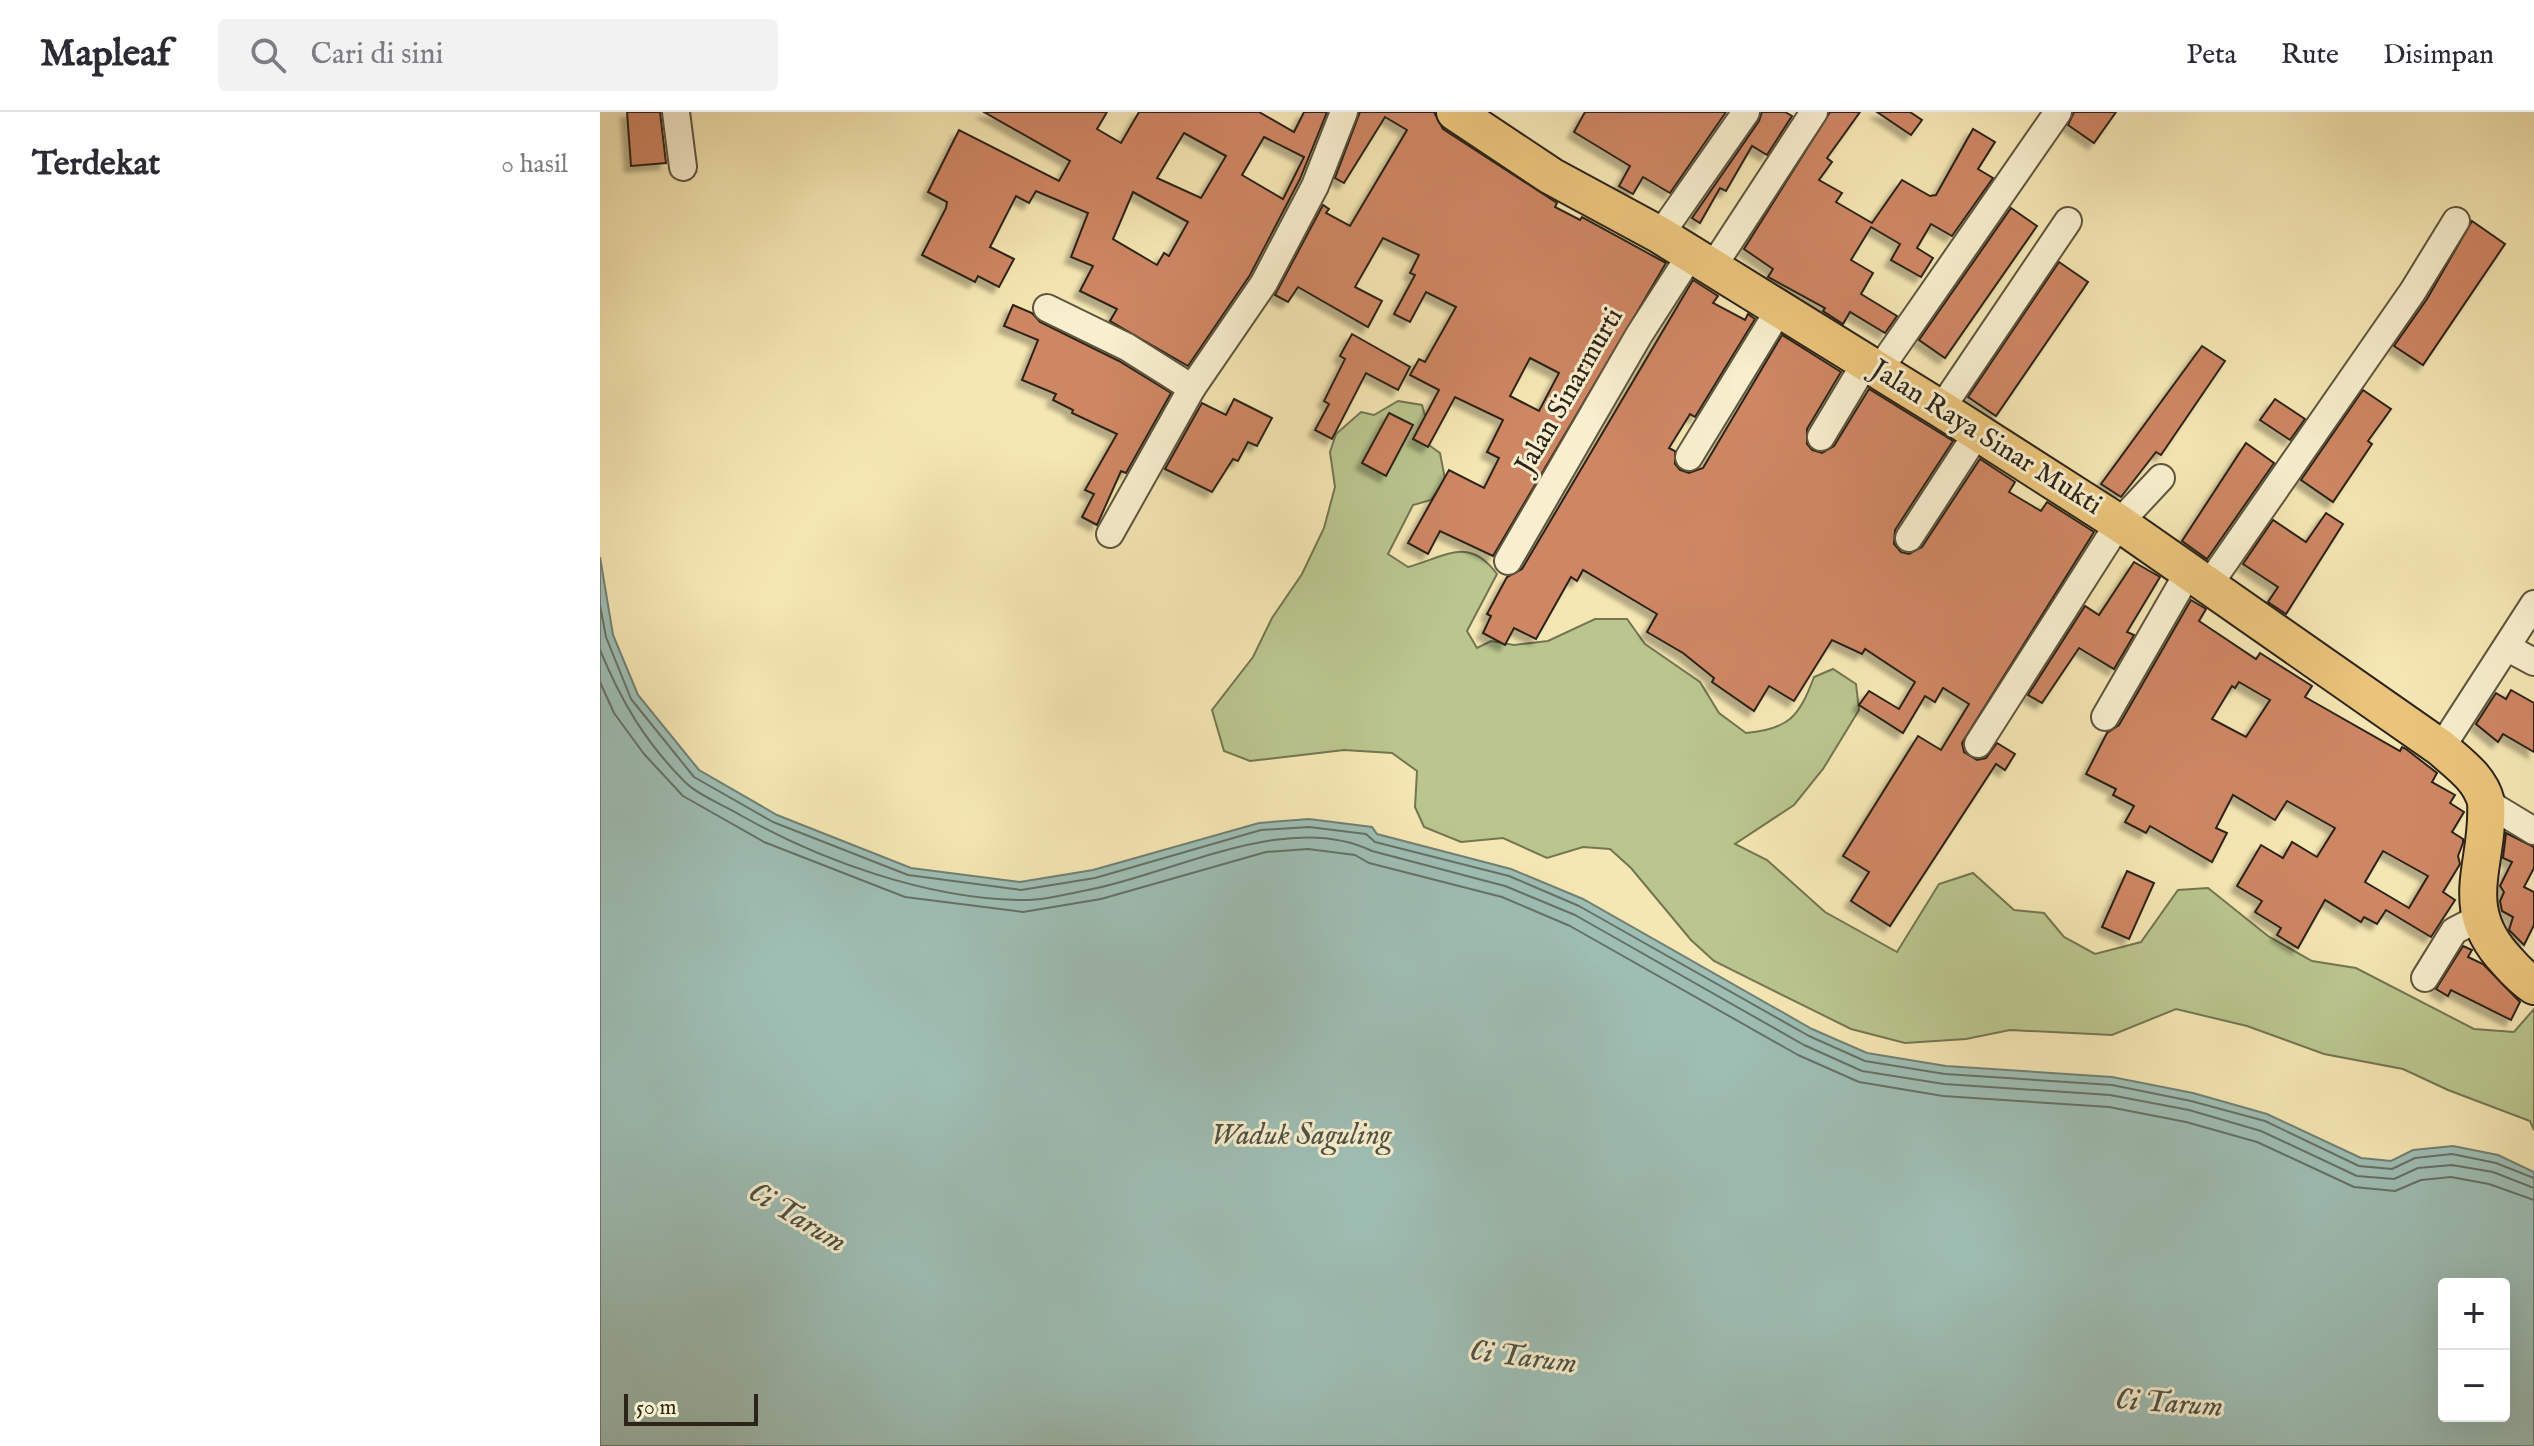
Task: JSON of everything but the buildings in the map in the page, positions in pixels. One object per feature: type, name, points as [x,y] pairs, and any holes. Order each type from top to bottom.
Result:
[{"type":"highway","name":"Jalan Raya Sinar Mukti","points":[[1458,113],[1551,176],[1660,235],[2119,523],[2441,748],[2473,776],[2483,790],[2486,802]]},
{"type":"highway","points":[[2486,802],[2476,895],[2479,918],[2497,951],[2534,986]]},
{"type":"street","points":[[676,112],[683,167]]},
{"type":"street","points":[[1110,534],[1192,388],[1264,283],[1315,186],[1344,112]]},
{"type":"street","points":[[1660,235],[1746,112]]},
{"type":"street","name":"Jalan Sinarmurti","points":[[1508,561],[1639,335],[1701,261],[1814,112]]},
{"type":"street","points":[[1821,437],[2058,112]]},
{"type":"street","points":[[1941,409],[2068,221]]},
{"type":"street","points":[[2105,717],[2198,580],[2413,291],[2456,221]]},
{"type":"street","points":[[1047,308],[1127,347],[1192,388]]},
{"type":"street","points":[[1689,457],[1779,310]]},
{"type":"street","points":[[1909,538],[1978,432]]},
{"type":"street","points":[[1978,744],[2119,523],[2161,478]]},
{"type":"street","points":[[2441,748],[2534,604]]},
{"type":"street","points":[[2508,648],[2534,662]]},
{"type":"street","points":[[2486,802],[2534,831]]},
{"type":"street","points":[[2425,978],[2454,931],[2479,918]]},
{"type":"green space","points":[[1398,401],[1422,405],[1427,423],[1419,438],[1440,453],[1445,479],[1431,500],[1413,505],[1388,554],[1408,567],[1457,552],[1477,555],[1487,562],[1497,574],[1467,631],[1477,648],[1491,641],[1514,645],[1548,641],[1595,619],[1627,619],[1645,644],[1700,682],[1719,713],[1746,733],[1773,728],[1790,718],[1803,702],[1814,677],[1833,669],[1856,684],[1859,710],[1823,769],[1794,805],[1735,844],[1767,860],[1825,912],[1897,952],[1939,884],[1973,873],[2014,910],[2044,913],[2064,937],[2095,954],[2141,942],[2178,890],[2208,888],[2268,936],[2312,961],[2356,968],[2474,1029],[2514,1032],[2534,1009],[2534,1130],[2530,1121],[2403,1069],[2324,1054],[2247,1026],[2176,1009],[2112,1035],[2010,1030],[1966,1039],[1905,1043],[1851,1029],[1714,961],[1691,940],[1631,868],[1610,849],[1583,847],[1547,858],[1503,838],[1461,842],[1424,827],[1415,807],[1417,771],[1392,753],[1344,750],[1250,761],[1224,751],[1212,710],[1253,657],[1272,618],[1302,574],[1324,528],[1335,487],[1330,452],[1336,434],[1361,412],[1374,415]]},
{"type":"water","name":"Waduk Saguling","points":[[600,557],[613,635],[638,695],[699,770],[777,815],[911,868],[1020,882],[1093,870],[1259,823],[1309,819],[1372,827],[1377,834],[1511,869],[1583,899],[1812,1029],[1867,1053],[1946,1066],[2112,1077],[2193,1093],[2267,1114],[2361,1158],[2391,1161],[2413,1150],[2453,1146],[2498,1155],[2534,1172],[2534,1446],[600,1446]]},
{"type":"water label","name":"Ci Tarum","points":[[797,1218]]},
{"type":"water label","name":"Ci Tarum","points":[[1523,1358]]},
{"type":"water label","name":"Ci Tarum","points":[[2169,1404]]}]
